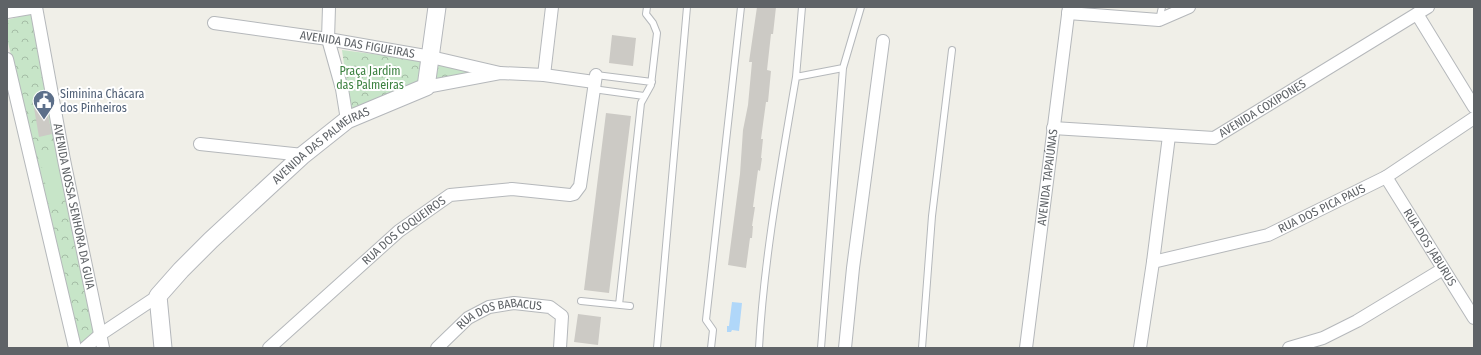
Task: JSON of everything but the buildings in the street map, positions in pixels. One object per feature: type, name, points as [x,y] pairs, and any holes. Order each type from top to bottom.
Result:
[{"type":"street","points":[[7,12],[36,7]]},
{"type":"street","name":"AVENIDA NOSSA SENHORA DA GUIA","points":[[36,7],[64,160],[103,348]]},
{"type":"street","points":[[330,7],[328,39],[342,89],[347,120]]},
{"type":"street","points":[[426,87],[437,7]]},
{"type":"street","points":[[544,75],[552,7]]},
{"type":"street","points":[[1069,10],[1159,20],[1189,7]]},
{"type":"street","name":"AVENIDA COXIPONES","points":[[1053,128],[1214,138],[1428,7]]},
{"type":"street","name":"AVENIDA TAPAIÚNAS","points":[[1026,348],[1069,10]]},
{"type":"street","points":[[1417,14],[1474,107]]},
{"type":"street","name":"AVENIDA DAS FIGUEIRAS","points":[[214,23],[328,39],[431,57],[500,73]]},
{"type":"street","points":[[845,348],[853,268],[883,41]]},
{"type":"street","points":[[7,59],[75,348]]},
{"type":"street","name":"AVENIDA DAS PALMEIRAS","points":[[85,348],[101,334],[158,296],[211,240],[303,155],[347,120],[426,87],[500,73],[544,75],[595,82]]},
{"type":"street","name":"RUA DOS COQUEIROS","points":[[269,348],[400,231],[450,196],[512,189],[570,195],[574,194],[580,186],[595,82]]},
{"type":"street","name":"RUA DOS PICA PAUS","points":[[1153,262],[1268,235],[1386,177],[1474,118]]},
{"type":"street","points":[[1140,348],[1153,262],[1169,136]]},
{"type":"street","points":[[200,144],[303,155]]},
{"type":"street","name":"RUA DOS JABURUS","points":[[1386,177],[1474,318]]},
{"type":"street","points":[[1289,348],[1323,338],[1357,321],[1443,269]]},
{"type":"street","points":[[158,296],[163,348]]},
{"type":"street","name":"RUA DOS BABACUS","points":[[437,348],[468,318],[489,307],[514,303],[550,307],[562,316],[560,348]]},
{"type":"street","points":[[1310,348],[1323,338]]},
{"type":"lane","points":[[619,305],[641,103],[652,82],[657,33],[646,14],[647,7]]},
{"type":"lane","points":[[657,348],[687,7]]},
{"type":"lane","points":[[711,348],[713,330],[706,320],[741,7]]},
{"type":"lane","points":[[759,348],[760,321],[778,182],[796,77],[802,7]]},
{"type":"lane","points":[[821,348],[843,68],[861,7]]},
{"type":"lane","points":[[1159,20],[1162,7]]},
{"type":"lane","points":[[922,348],[932,216],[952,50]]},
{"type":"lane","points":[[796,77],[843,68]]},
{"type":"lane","points":[[595,82],[652,82]]},
{"type":"lane","points":[[595,82],[644,96]]},
{"type":"lane","points":[[581,301],[630,306]]},
{"type":"green space","points":[[33,13],[96,333],[80,347],[7,38],[7,20]]},
{"type":"green space","name":"Praça Jardim das Palmeiras","points":[[342,50],[427,61],[423,85],[351,114]]},
{"type":"green space","name":"Praça Jardim das Palmeiras","points":[[439,62],[485,73],[435,83]]},
{"type":"green space","points":[[55,149],[64,194],[48,197],[39,152]]},
{"type":"water","points":[[732,302],[742,303],[739,331],[732,330],[731,332],[727,332],[727,326],[729,326]]},
{"type":"place","name":"Siminina Chácara dos Pinheiros","points":[[44,120]]}]
